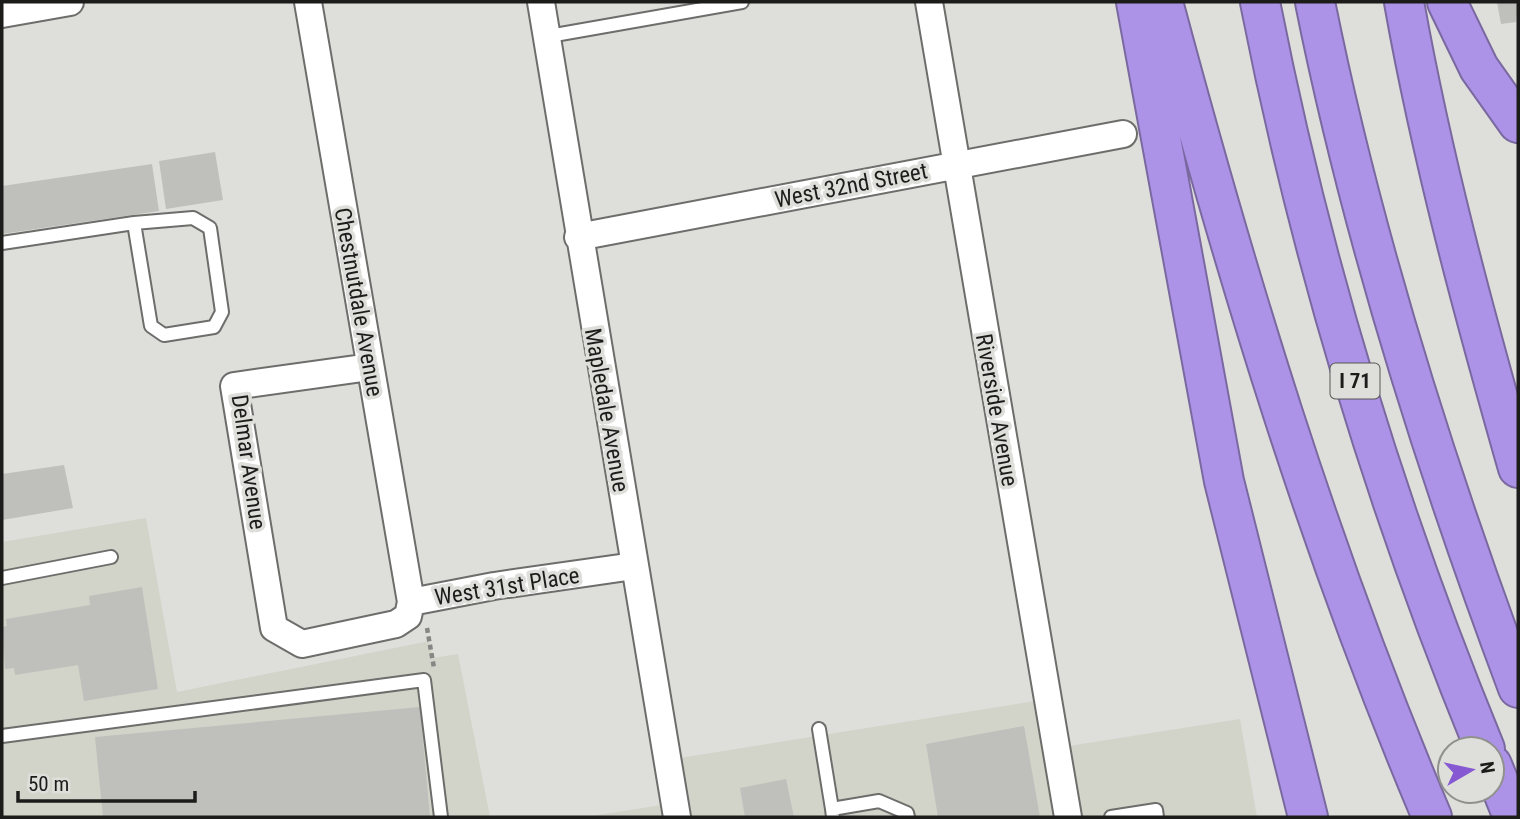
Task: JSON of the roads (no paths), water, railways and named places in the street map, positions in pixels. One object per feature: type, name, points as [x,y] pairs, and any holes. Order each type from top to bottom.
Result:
[{"type":"highway","points":[[1136,2],[1224,481],[1308,817]]},
{"type":"highway","points":[[1163,2],[1220,209],[1321,534],[1387,712],[1432,817]]},
{"type":"highway","name":"I 71","points":[[1260,2],[1310,226],[1347,356],[1417,568],[1480,735]]},
{"type":"highway","name":"I 71","points":[[1315,2],[1329,75],[1386,297],[1432,446],[1518,688]]},
{"type":"highway","points":[[1404,2],[1440,176],[1484,350],[1518,468]]},
{"type":"highway","points":[[1447,2],[1479,68],[1518,123]]},
{"type":"highway","points":[[1506,800],[1513,817]]},
{"type":"street","points":[[2,14],[70,2]]},
{"type":"street","name":"Chestnutdale Avenue","points":[[308,2],[411,602]]},
{"type":"street","name":"Mapledale Avenue","points":[[541,2],[549,36],[578,237],[677,817]]},
{"type":"street","name":"Riverside Avenue","points":[[929,2],[954,166],[1068,817]]},
{"type":"street","name":"West 32nd Street","points":[[578,237],[1123,134]]},
{"type":"street","name":"Delmar Avenue","points":[[274,628],[234,386],[370,367]]},
{"type":"street","name":"West 31st Place","points":[[274,628],[302,644],[396,624],[408,616],[411,602],[494,586],[634,566]]},
{"type":"lane","points":[[549,36],[742,2]]},
{"type":"lane","points":[[2,243],[134,223],[193,218],[210,228],[222,312],[214,327],[164,335],[151,326],[134,223]]},
{"type":"lane","points":[[2,578],[111,557]]},
{"type":"lane","points":[[2,736],[424,680],[441,817]]},
{"type":"lane","points":[[819,729],[833,813],[879,801],[907,813],[908,817]]},
{"type":"lane","points":[[1111,817],[1156,810],[1157,817]]}]
